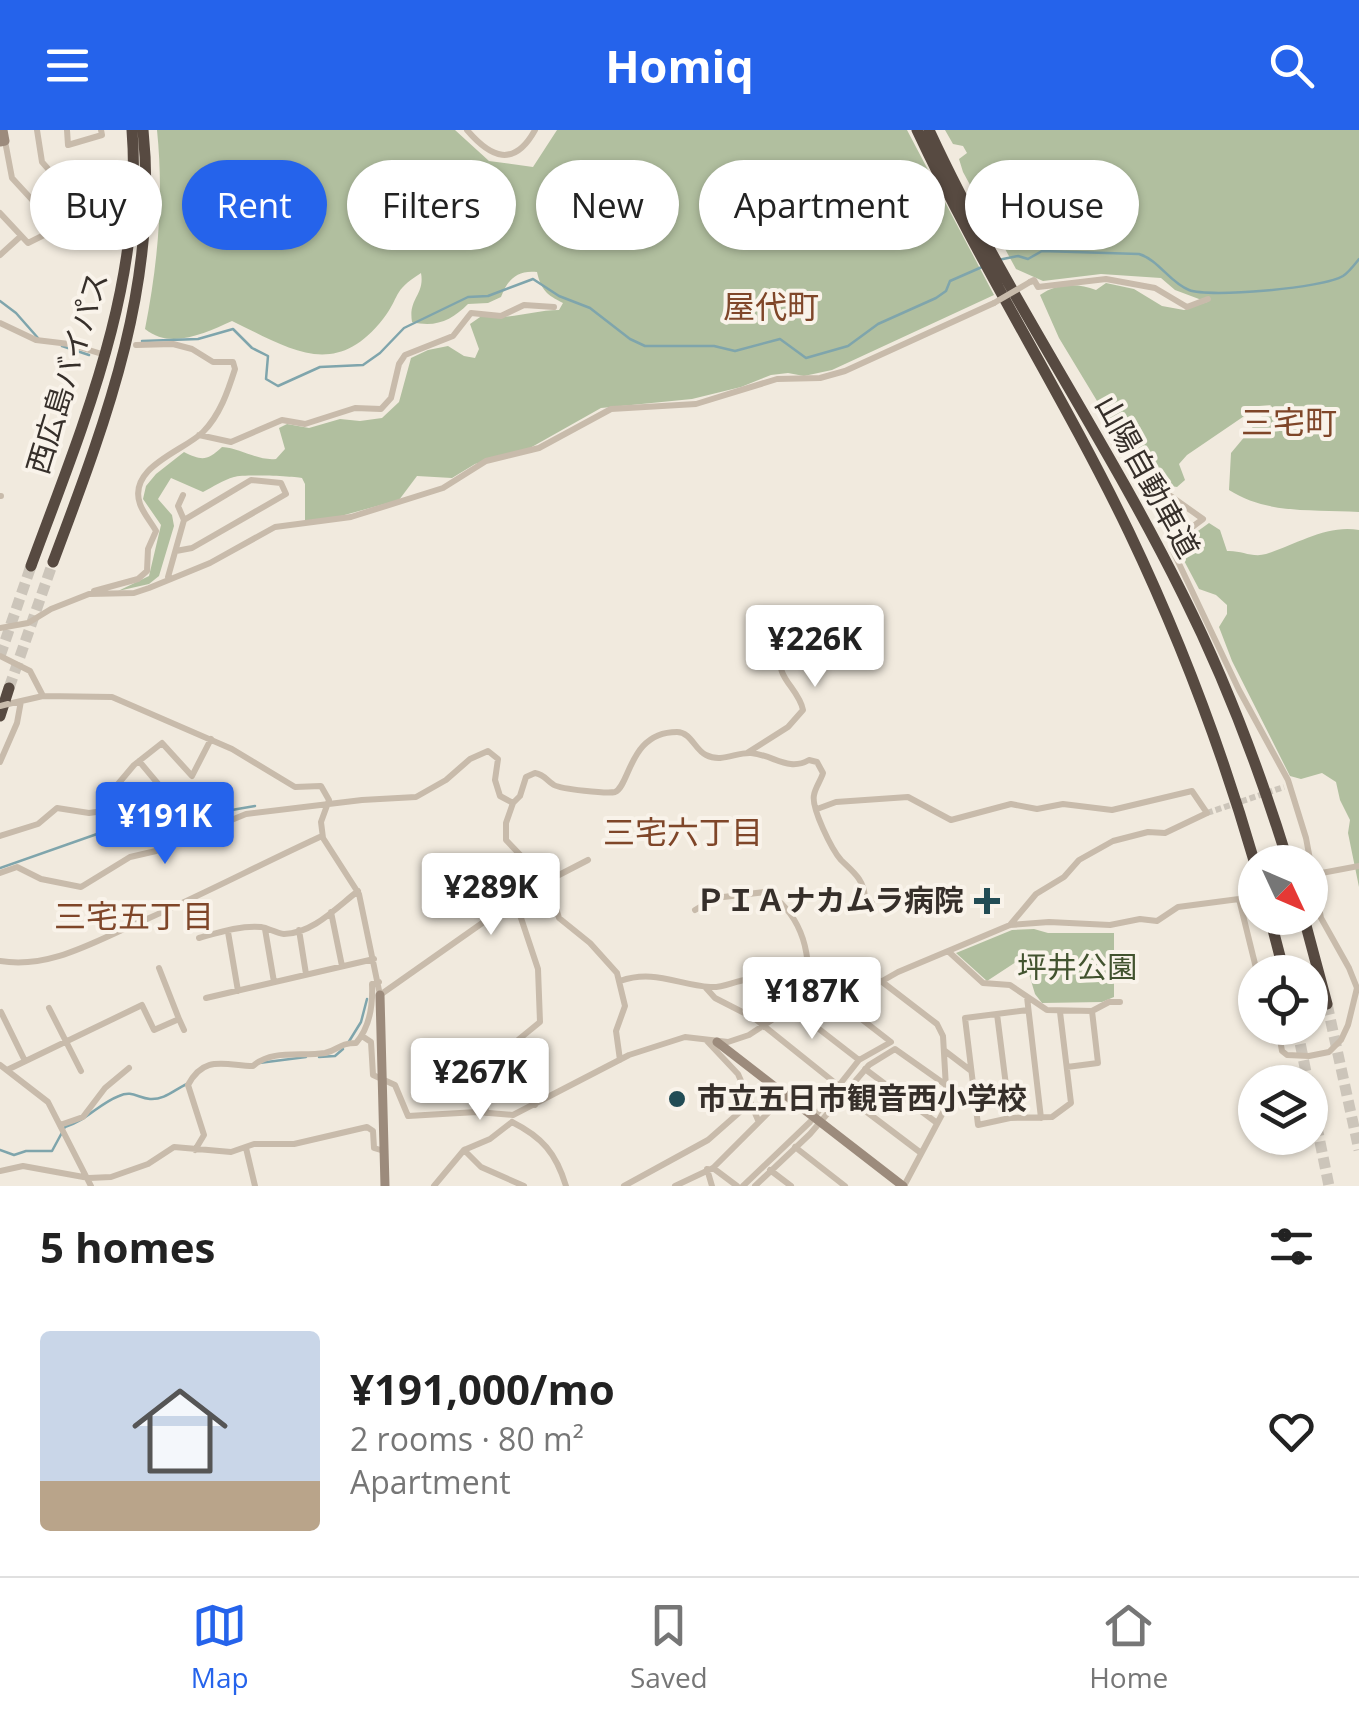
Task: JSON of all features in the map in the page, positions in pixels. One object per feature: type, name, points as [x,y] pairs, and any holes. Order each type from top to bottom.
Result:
[{"type":"highway","name":"西広島バイパス","points":[[31,566],[95,389],[118,307],[132,222],[132,130]]},
{"type":"highway","name":"西広島バイパス","points":[[53,562],[115,391],[135,312],[146,224],[142,130]]},
{"type":"highway","name":"山陽自動車道","points":[[916,130],[1128,532],[1189,670],[1249,845]]},
{"type":"highway","name":"山陽自動車道","points":[[929,130],[984,238],[1183,594],[1226,689],[1281,845]]},
{"type":"highway","points":[[0,716],[10,688]]},
{"type":"street","points":[[37,130],[42,160]]},
{"type":"street","points":[[67,130],[68,145],[102,135],[101,130]]},
{"type":"street","points":[[466,130],[494,154],[508,155],[523,149],[534,130]]},
{"type":"street","points":[[3,138],[12,178],[30,198]]},
{"type":"street","points":[[0,213],[30,242]]},
{"type":"street","points":[[0,255],[21,236]]},
{"type":"street","points":[[89,594],[134,592],[210,563],[275,527],[351,517],[443,488],[482,463],[539,448],[606,411],[696,404],[777,378],[830,376],[994,303],[1034,280],[1038,287],[1106,280],[1155,288],[1187,308],[1208,300]]},
{"type":"street","points":[[200,435],[231,442],[282,420],[305,424],[355,408],[381,408],[391,398],[405,355],[453,336],[470,313],[502,316],[524,305],[554,307]]},
{"type":"street","points":[[0,323],[36,340],[102,354]]},
{"type":"street","points":[[0,628],[28,623],[99,587],[138,578],[147,571],[148,549],[156,531],[140,505],[141,482],[164,458],[200,435],[227,394],[235,365],[209,360],[192,349],[173,344],[136,345]]},
{"type":"street","points":[[1142,475],[1203,519],[1176,540],[1173,550],[1286,786],[1307,845]]},
{"type":"street","points":[[176,551],[192,548],[286,494],[281,483],[251,480],[184,520]]},
{"type":"street","points":[[168,578],[184,520],[178,506],[184,495]]},
{"type":"street","points":[[620,1060],[616,1031],[625,1009],[620,981],[595,948],[559,918],[548,883],[506,840],[512,804],[520,796],[526,777],[536,773],[565,788],[615,792],[623,785],[638,750],[674,732],[686,735],[708,756],[728,758],[746,753],[781,733],[802,713],[802,702],[780,671],[783,652],[830,654],[871,626]]},
{"type":"street","points":[[0,656],[30,671],[43,696]]},
{"type":"street","points":[[4,705],[43,696],[112,697],[211,740],[292,785],[321,786],[328,795],[320,822],[322,836],[358,891],[378,982],[385,1186]]},
{"type":"street","points":[[0,762],[22,701]]},
{"type":"street","points":[[154,825],[118,784],[138,761],[162,743],[192,776],[211,740]]},
{"type":"street","points":[[0,873],[17,867],[44,880],[81,887],[130,858],[156,851],[222,821],[262,812],[416,797],[488,750],[498,758],[495,780],[500,796],[512,804]]},
{"type":"street","points":[[746,753],[794,766],[815,761],[824,773],[814,797],[826,836],[841,860],[856,874],[865,898],[872,903]]},
{"type":"street","points":[[138,761],[180,810]]},
{"type":"street","points":[[816,809],[836,802],[908,797],[951,820],[1011,804],[1037,808],[1063,804],[1112,810],[1192,791],[1207,814],[1165,833],[1148,832],[1113,840],[1079,860],[1060,879],[1036,894],[1010,925]]},
{"type":"street","points":[[0,836],[38,824],[57,808],[88,813],[110,810],[128,824],[169,822]]},
{"type":"street","points":[[0,960],[43,961],[91,944],[182,905],[322,836]]},
{"type":"street","points":[[380,995],[514,900],[588,860]]},
{"type":"street","points":[[1328,872],[1359,866]]},
{"type":"street","points":[[198,938],[244,928],[265,928],[284,934],[300,930],[314,925],[358,891]]},
{"type":"street","points":[[695,910],[715,898],[765,892],[773,904],[781,903],[792,916],[806,948],[810,976],[807,1010]]},
{"type":"street","points":[[434,1186],[464,1150],[490,1139],[535,1104],[620,1060],[678,1039],[718,1042],[742,1037],[781,1014],[842,1004],[882,981],[1010,925],[1049,922],[1110,926],[1140,918],[1157,921],[1178,907],[1238,898]]},
{"type":"street","points":[[514,900],[538,969],[540,1022],[518,1040],[535,1104]]},
{"type":"street","points":[[331,912],[342,966]]},
{"type":"street","points":[[265,928],[274,982]]},
{"type":"street","points":[[300,930],[306,974]]},
{"type":"street","points":[[1281,1045],[1286,1055],[1309,1056],[1329,1052],[1341,1040],[1357,994],[1350,968],[1328,931]]},
{"type":"street","points":[[228,932],[238,991]]},
{"type":"street","points":[[949,952],[983,983],[1010,985],[1047,1010],[1092,1011],[1109,1002],[1120,1002]]},
{"type":"street","points":[[206,998],[374,960]]},
{"type":"street","points":[[159,968],[184,1030]]},
{"type":"street","points":[[620,981],[638,974],[678,979],[706,988],[770,977],[786,978],[808,988]]},
{"type":"street","points":[[718,1042],[904,1186],[948,1104],[944,1050],[937,1024],[882,981]]},
{"type":"street","points":[[195,1150],[204,1135],[188,1084],[197,1068],[206,1064],[256,1063],[289,1054],[327,1053],[343,1043],[356,1043],[372,1003],[372,984],[378,982]]},
{"type":"street","points":[[706,988],[715,998],[762,1025],[921,1153]]},
{"type":"street","points":[[1026,997],[1042,1118]]},
{"type":"street","points":[[755,1186],[795,1147],[860,1060],[891,1042],[842,1004]]},
{"type":"street","points":[[4,1067],[26,1061],[142,1005],[154,1030],[179,1019]]},
{"type":"street","points":[[49,1008],[81,1071]]},
{"type":"street","points":[[1028,1010],[965,1018],[978,1125],[1010,1118],[1052,1117],[1071,1102],[1060,1012]]},
{"type":"street","points":[[797,1011],[860,1060]]},
{"type":"street","points":[[1067,1067],[1098,1063],[1092,1011]]},
{"type":"street","points":[[1,1012],[26,1061]]},
{"type":"street","points":[[997,1014],[1010,1118]]},
{"type":"street","points":[[362,1036],[371,1042],[373,1075],[395,1084],[405,1111],[411,1116],[486,1113],[512,1119],[538,1135],[560,1166],[566,1186]]},
{"type":"street","points":[[705,1039],[734,1069],[758,1121]]},
{"type":"street","points":[[841,1090],[895,1049],[946,1085]]},
{"type":"street","points":[[944,1050],[970,1070]]},
{"type":"street","points":[[486,1113],[484,1086],[525,1065]]},
{"type":"street","points":[[4,1067],[38,1092],[90,1182]]},
{"type":"street","points":[[60,1125],[84,1117],[105,1088],[130,1068]]},
{"type":"street","points":[[865,1069],[937,1123]]},
{"type":"street","points":[[675,1186],[710,1168],[786,1095]]},
{"type":"street","points":[[624,1186],[710,1139],[750,1103]]},
{"type":"street","points":[[710,1168],[740,1186],[818,1119]]},
{"type":"street","points":[[0,1171],[23,1166],[90,1182],[148,1164],[174,1147],[231,1152],[261,1143],[294,1144],[370,1127],[374,1148],[384,1151]]},
{"type":"street","points":[[795,1147],[845,1186]]},
{"type":"street","points":[[246,1148],[254,1186]]},
{"type":"street","points":[[464,1150],[481,1167],[524,1186]]},
{"type":"street","points":[[710,1168],[712,1186]]},
{"type":"street","points":[[770,1170],[791,1186]]},
{"type":"green space","points":[[157,130],[455,130],[488,160],[347,160],[347,250],[516,250],[516,165],[533,167],[536,162],[536,250],[679,250],[679,160],[538,160],[557,130],[907,130],[923,160],[699,160],[699,250],[945,250],[945,202],[965,240],[965,250],[970,250],[994,295],[832,370],[804,376],[771,375],[692,399],[601,408],[530,448],[475,464],[452,478],[417,476],[399,500],[330,519],[305,521],[302,478],[239,476],[203,492],[171,478],[158,499],[172,515],[174,526],[159,576],[149,584],[118,591],[149,576],[161,525],[143,499],[146,486],[184,452],[204,458],[222,447],[276,459],[285,449],[279,428],[287,424],[309,428],[340,419],[382,418],[399,402],[411,358],[448,346],[475,358],[479,349],[470,324],[483,315],[502,317],[559,310],[563,303],[546,291],[537,272],[530,272],[514,277],[501,297],[488,303],[468,304],[450,318],[421,324],[412,322],[411,314],[421,287],[421,273],[401,290],[365,338],[346,350],[310,353],[272,341],[232,321],[177,339],[155,335],[145,329],[156,250],[162,250],[162,160],[159,160]]},
{"type":"green space","points":[[945,130],[1359,130],[1359,512],[1275,507],[1229,490],[1231,453],[1271,405],[1259,406],[1187,455],[1179,464],[1185,480],[1177,487],[1146,482],[1059,338],[1040,295],[1068,285],[1096,290],[1106,283],[1134,289],[1162,306],[1184,310],[1207,302],[1175,290],[1161,278],[1101,274],[1043,281],[1016,269],[1006,250],[1139,250],[1139,160],[965,160],[965,176],[959,159],[967,153],[963,146],[953,144]]},
{"type":"green space","points":[[1209,523],[1220,530],[1227,551],[1256,555],[1335,530],[1359,530],[1359,887],[1348,833],[1350,820],[1336,782],[1322,773],[1301,779],[1290,776],[1219,627],[1227,614],[1227,605],[1216,595],[1199,589],[1180,553],[1180,544]]},
{"type":"green space","name":"坪井公園","points":[[1012,930],[1048,933],[1114,933],[1114,997],[1102,1002],[1042,1003],[1035,994],[1026,964],[1016,962],[987,981],[956,953]]},
{"type":"waterway","points":[[998,260],[1018,256],[1028,259],[1042,251],[1139,254],[1189,290],[1219,293],[1291,288],[1332,280],[1345,274],[1359,259]]},
{"type":"waterway","points":[[142,341],[198,339],[233,329],[252,348],[268,356],[266,379],[278,386],[320,367],[363,365],[404,328],[468,297],[488,296],[533,279],[559,296],[590,308],[645,346],[714,346],[735,351],[780,339],[806,358],[848,346],[878,324],[936,298],[946,291],[950,281],[982,267]]},
{"type":"waterway","points":[[0,301],[38,338]]},
{"type":"waterway","points":[[62,346],[89,355]]},
{"type":"waterway","points":[[0,868],[97,834],[129,844],[190,820],[255,806]]},
{"type":"waterway","points":[[348,1043],[361,1022],[367,999]]},
{"type":"waterway","points":[[319,1057],[335,1056],[343,1049]]},
{"type":"waterway","points":[[259,1063],[306,1057]]},
{"type":"waterway","points":[[0,1150],[14,1155],[52,1151],[65,1127],[112,1099],[124,1094],[155,1099],[187,1084]]},
{"type":"tunnel","points":[[9,688],[53,562]]},
{"type":"tunnel","points":[[0,656],[31,566]]},
{"type":"tunnel","points":[[1207,813],[1284,787]]},
{"type":"tunnel","points":[[1328,1009],[1359,1150]]},
{"type":"tunnel","points":[[1300,1045],[1305,1065]]},
{"type":"tunnel","points":[[1323,1155],[1329,1186]]},
{"type":"place","name":"ＰＩＡナカムラ病院","points":[[987,901]]},
{"type":"place","name":"市立五日市観音西小学校","points":[[677,1099]]},
{"type":"district","name":"屋代町","points":[[771,307]]},
{"type":"district","name":"三宅町","points":[[1289,423]]},
{"type":"district","name":"三宅六丁目","points":[[683,833]]},
{"type":"district","name":"三宅五丁目","points":[[134,917]]}]
